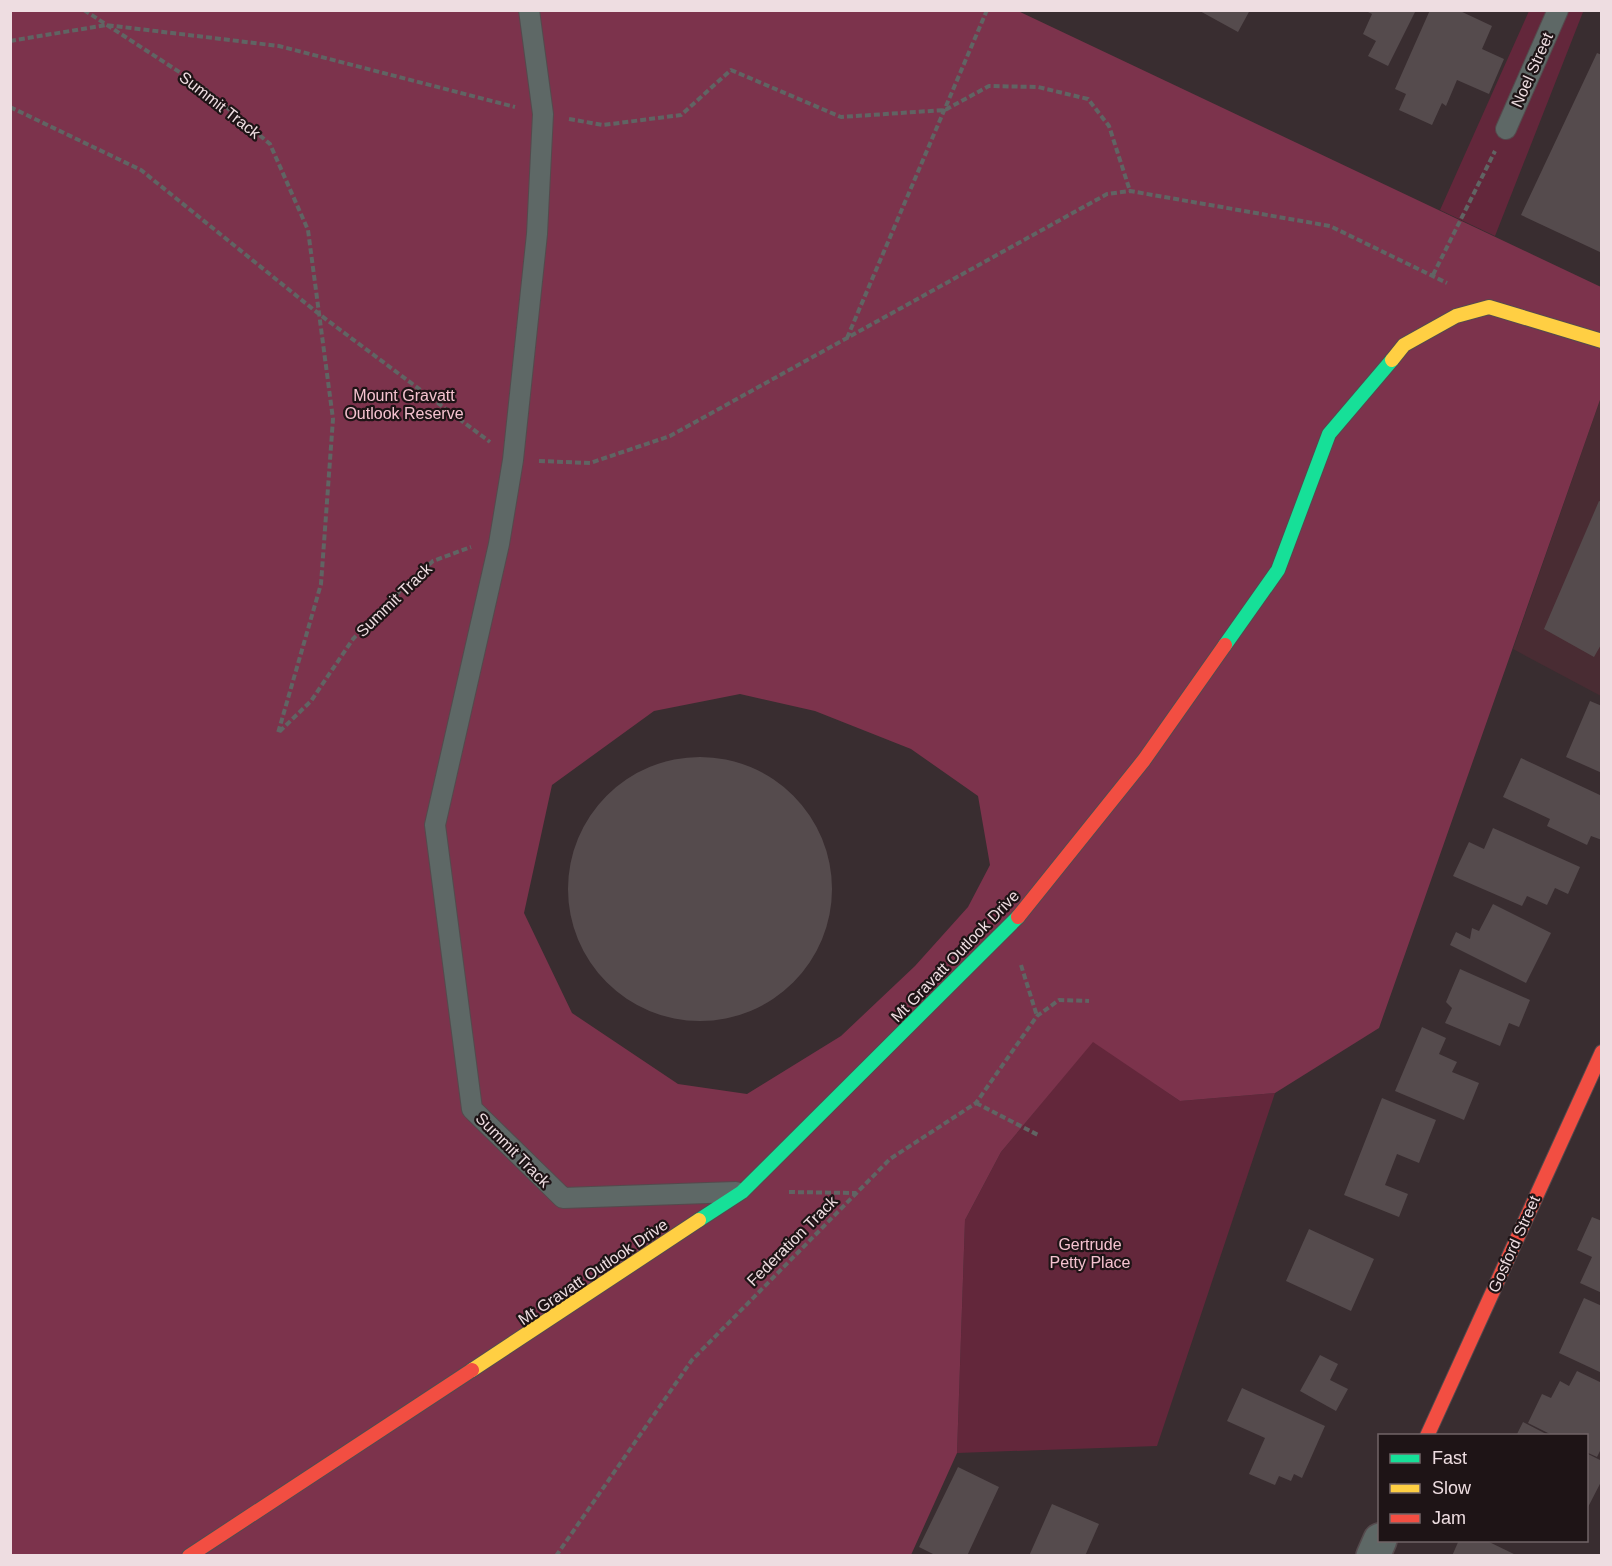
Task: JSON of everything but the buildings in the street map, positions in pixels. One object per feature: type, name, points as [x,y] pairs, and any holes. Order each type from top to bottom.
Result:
[{"type":"street","points":[[1489,307],[1602,341]]},
{"type":"street","name":"Mt Gravatt Outlook Drive","points":[[189,1556],[742,1192],[1009,929],[1144,760],[1278,570],[1329,434],[1404,345],[1456,316],[1489,307]]},
{"type":"street","name":"Gosford Street","points":[[1428,1434],[1602,1052]]},
{"type":"street","points":[[1373,1556],[1379,1542]]},
{"type":"lane","points":[[499,544],[513,460],[537,234],[543,114],[528,10]]},
{"type":"lane","name":"Noel Street","points":[[1506,129],[1558,10]]},
{"type":"lane","name":"Summit Track","points":[[499,544],[435,825],[472,1109],[563,1198],[742,1192]]},
{"type":"path","name":"Summit Track","points":[[84,10],[204,88],[270,144],[308,230],[333,419],[321,584],[278,732],[311,701],[353,639],[433,561],[465,547],[499,544]]},
{"type":"path","points":[[847,338],[987,10]]},
{"type":"path","points":[[10,41],[106,25],[279,46],[543,114],[603,125],[681,115],[731,70],[841,117],[945,110],[989,86],[1038,87],[1088,99],[1109,126],[1130,191]]},
{"type":"path","points":[[10,107],[141,170],[319,314],[513,460],[590,463],[670,436],[1107,194],[1130,191],[1330,226],[1433,275],[1489,307]]},
{"type":"path","points":[[1433,275],[1506,129]]},
{"type":"path","points":[[1009,929],[1037,1016]]},
{"type":"path","name":"Federation Track","points":[[556,1556],[692,1360],[890,1159],[975,1103],[1037,1016],[1059,1000],[1089,1001]]},
{"type":"path","points":[[975,1103],[1038,1135]]},
{"type":"path","points":[[742,1192],[857,1193]]},
{"type":"shaded area","points":[[1601,397],[1601,696],[1513,649]]},
{"type":"green space","points":[[1580,10],[1583,12],[1495,236],[1440,210],[1529,11]]},
{"type":"green space","name":"Mount Gravatt Outlook Reserve","points":[[11,11],[1018,11],[1601,287],[1601,397],[1379,1028],[1275,1093],[1180,1101],[1093,1042],[1001,1152],[965,1220],[957,1453],[911,1555],[11,1556]],"holes":[[[740,694],[815,711],[911,749],[978,796],[990,865],[968,907],[915,966],[841,1036],[747,1094],[678,1084],[572,1013],[524,913],[552,785],[654,711]]]},
{"type":"green space","name":"Gertrude Petty Place","points":[[1093,1041],[1180,1101],[1275,1093],[1157,1446],[957,1453],[965,1220],[1001,1152]]},
{"type":"traffic: fast","points":[[1225,645],[1278,570],[1329,434],[1392,360]]},
{"type":"traffic: fast","points":[[699,1220],[742,1192],[1018,917]]},
{"type":"traffic: slow","points":[[1392,360],[1404,345],[1456,316],[1489,307],[1602,341]]},
{"type":"traffic: slow","points":[[472,1370],[699,1220]]},
{"type":"traffic: jam","points":[[1018,917],[1144,760],[1225,645]]},
{"type":"traffic: jam","points":[[1428,1434],[1602,1052]]},
{"type":"traffic: jam","points":[[189,1556],[472,1370]]}]
